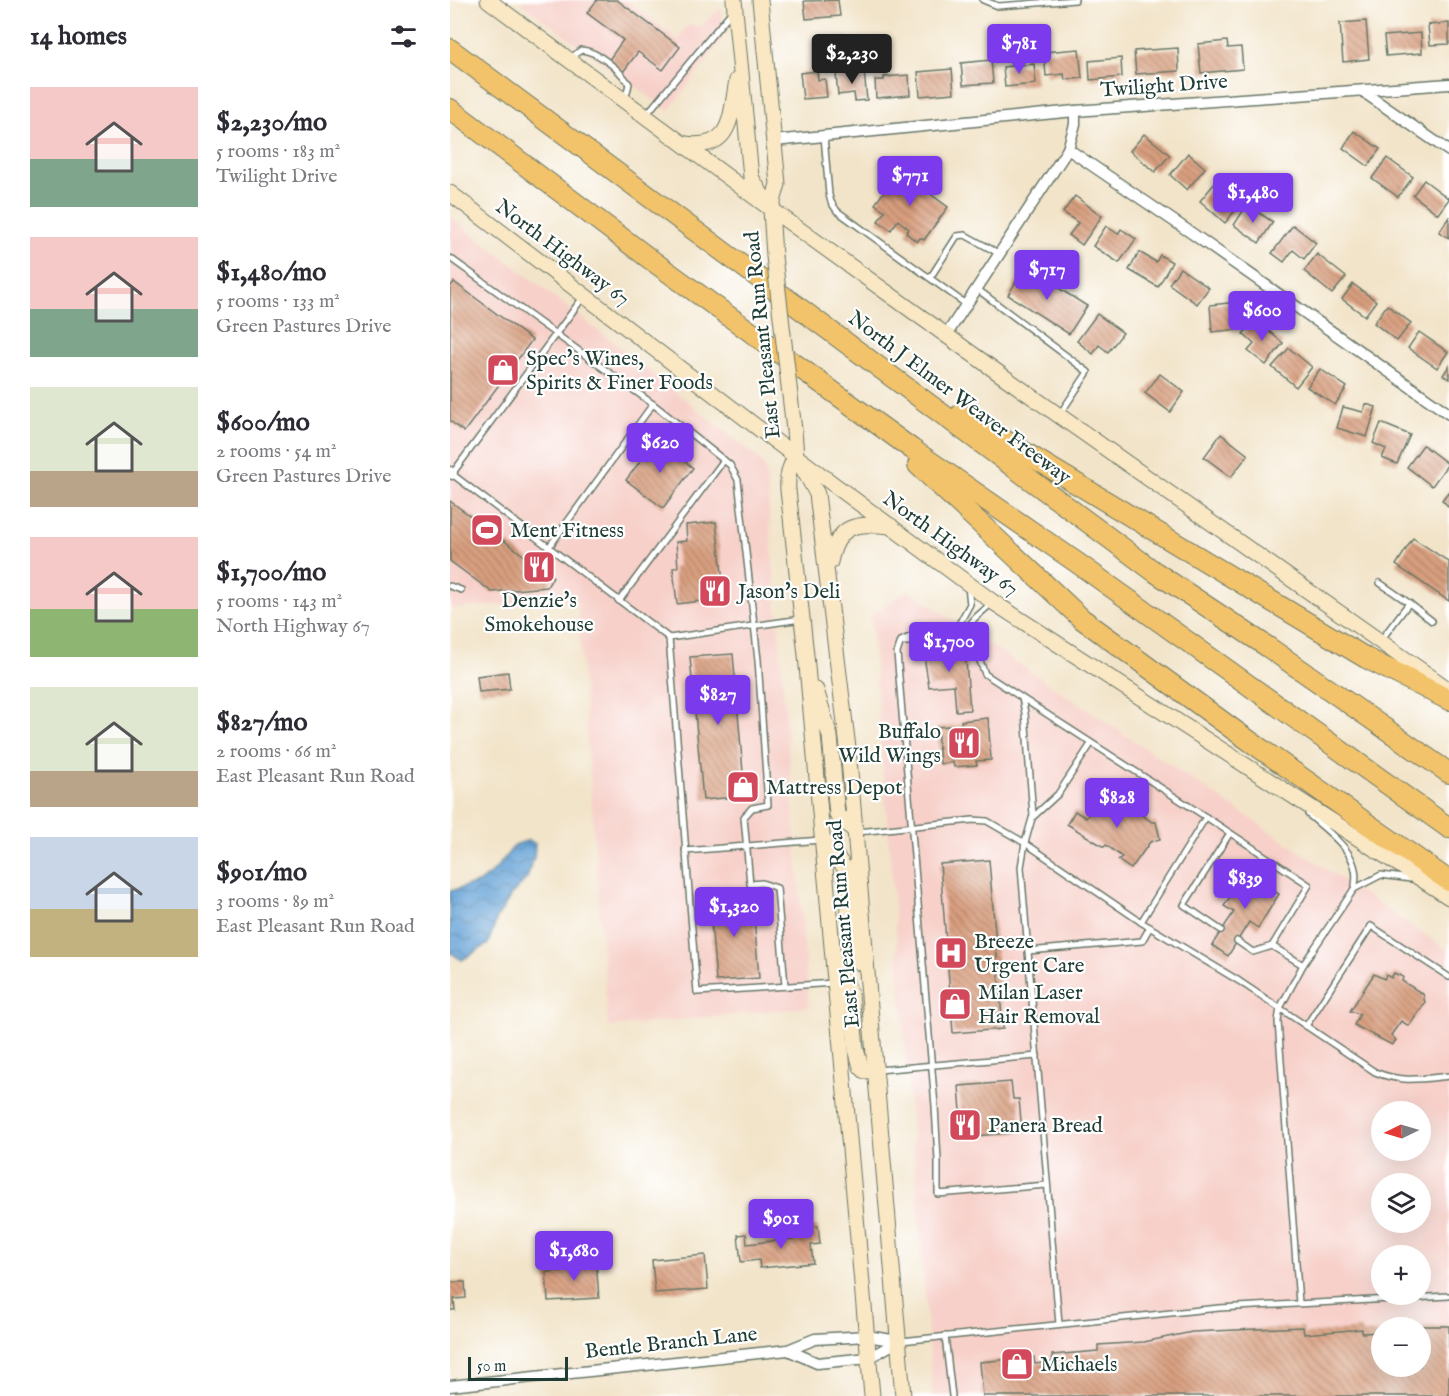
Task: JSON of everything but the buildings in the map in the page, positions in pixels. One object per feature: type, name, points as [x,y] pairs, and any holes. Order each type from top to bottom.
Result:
[{"type":"highway","name":"North J Elmer Weaver Freeway","points":[[450,49],[1155,572],[1268,647],[1449,773]]},
{"type":"highway","points":[[450,109],[650,259],[854,407],[1449,828]]},
{"type":"highway","points":[[853,348],[1366,658],[1449,700]]},
{"type":"highway","points":[[854,407],[1013,552],[1082,619],[1234,730],[1449,881]]},
{"type":"main road","name":"East Pleasant Run Road","points":[[760,0],[778,184],[771,209],[774,255],[796,456],[817,494],[827,574],[856,832],[903,1396]]},
{"type":"main road","points":[[496,2],[568,60],[771,209],[1059,416],[1449,690]]},
{"type":"main road","name":"East Pleasant Run Road","points":[[734,4],[751,177],[771,209]]},
{"type":"main road","points":[[683,144],[701,146],[716,142],[727,128],[740,62]]},
{"type":"main road","name":"North Highway 67","points":[[450,193],[796,456],[993,602],[1449,897]]},
{"type":"main road","name":"East Pleasant Run Road","points":[[796,456],[790,465],[787,477],[788,490],[806,655],[872,1396]]},
{"type":"main road","points":[[827,574],[833,548],[841,534],[855,525],[892,526]]},
{"type":"main road","points":[[806,655],[830,736],[837,815],[856,832]]},
{"type":"main road","points":[[823,840],[845,868],[850,923],[871,1006]]},
{"type":"main road","points":[[833,956],[851,994],[856,1049],[861,1067],[866,1071],[876,1070]]},
{"type":"street","name":"Twilight Drive","points":[[774,141],[1075,111],[1449,84]]},
{"type":"street","points":[[1362,91],[1449,151]]},
{"type":"street","points":[[947,334],[1068,149],[1075,124],[1075,111]]},
{"type":"street","points":[[1068,149],[1449,414]]},
{"type":"street","name":"Bentle Branch Lane","points":[[450,1386],[788,1350],[815,1339],[867,1336],[898,1341]]},
{"type":"street","name":"Bentle Branch Lane","points":[[788,1350],[817,1363],[869,1358],[898,1341]]},
{"type":"lane","points":[[983,0],[998,6],[1075,0]]},
{"type":"lane","points":[[645,117],[734,4]]},
{"type":"lane","points":[[824,136],[829,195],[837,211],[967,305]]},
{"type":"lane","points":[[930,278],[957,236],[965,235],[1000,254]]},
{"type":"lane","points":[[450,258],[653,404],[730,465],[738,480],[754,626],[768,805],[752,808],[744,817],[746,846],[750,884],[777,888],[785,986]]},
{"type":"lane","points":[[977,289],[1088,372],[1059,416]]},
{"type":"lane","points":[[585,294],[451,473],[669,638],[802,619]]},
{"type":"lane","points":[[549,548],[653,404]]},
{"type":"lane","points":[[619,601],[724,460]]},
{"type":"lane","points":[[967,583],[970,604],[958,626],[948,632],[914,635],[901,641],[897,653],[931,1066],[938,1160],[938,1194],[1047,1185]]},
{"type":"lane","points":[[1380,583],[1432,621]]},
{"type":"lane","points":[[450,586],[461,590]]},
{"type":"lane","points":[[957,638],[993,602]]},
{"type":"lane","points":[[1380,641],[1409,603]]},
{"type":"lane","points":[[958,626],[980,656],[985,674],[1309,885],[1272,946],[1253,952],[1237,941]]},
{"type":"lane","points":[[669,638],[697,993],[836,983]]},
{"type":"lane","points":[[901,641],[915,643],[957,638],[967,640]]},
{"type":"lane","points":[[1022,698],[1033,817],[1021,867],[1059,1324]]},
{"type":"lane","points":[[1033,817],[1058,794],[1091,744]]},
{"type":"lane","points":[[1283,790],[1348,852],[1355,864],[1357,877],[1354,889],[1303,965],[1280,1008],[1278,1021],[1299,1303]]},
{"type":"lane","points":[[1141,922],[1206,817]]},
{"type":"lane","points":[[856,832],[973,820],[987,821],[1025,843],[1141,922],[1280,1008],[1375,1072],[1405,1080],[1449,1076]]},
{"type":"lane","points":[[1221,930],[1184,905],[1230,833]]},
{"type":"lane","points":[[685,851],[823,840]]},
{"type":"lane","points":[[1354,889],[1381,875],[1425,881]]},
{"type":"lane","points":[[1306,1026],[1371,926],[1449,977]]},
{"type":"lane","points":[[1028,951],[1142,941],[1150,927]]},
{"type":"lane","points":[[1272,946],[1303,965]]},
{"type":"lane","points":[[876,1070],[1037,1056]]},
{"type":"lane","points":[[898,1341],[1219,1308],[1449,1296]]},
{"type":"lane","points":[[945,1336],[952,1396]]},
{"type":"shaded area","points":[[524,0],[626,0],[678,39],[688,25],[701,26],[721,8],[723,38],[669,111],[521,3]]},
{"type":"shaded area","points":[[450,217],[622,349],[758,458],[766,472],[809,1007],[608,1027],[577,598],[450,609]]},
{"type":"shaded area","points":[[908,590],[1449,951],[1449,1396],[933,1396],[871,616]]},
{"type":"water","points":[[529,840],[535,844],[534,857],[527,878],[511,895],[497,918],[488,944],[462,960],[450,952],[450,891],[478,883],[495,870],[515,845]]},
{"type":"place","name":"Spec's Wines, Spirits & Finer Foods","points":[[503,370]]},
{"type":"place","name":"Ment Fitness","points":[[487,530]]},
{"type":"place","name":"Denzie's Smokehouse","points":[[539,567]]},
{"type":"place","name":"Jason's Deli","points":[[715,591]]},
{"type":"place","name":"Buffalo Wild Wings","points":[[964,743]]},
{"type":"place","name":"Mattress Depot","points":[[743,787]]},
{"type":"place","name":"Breeze Urgent Care","points":[[951,953]]},
{"type":"place","name":"Milan Laser Hair Removal","points":[[955,1004]]},
{"type":"place","name":"Panera Bread","points":[[965,1125]]},
{"type":"place","name":"Michaels","points":[[1017,1364]]}]
